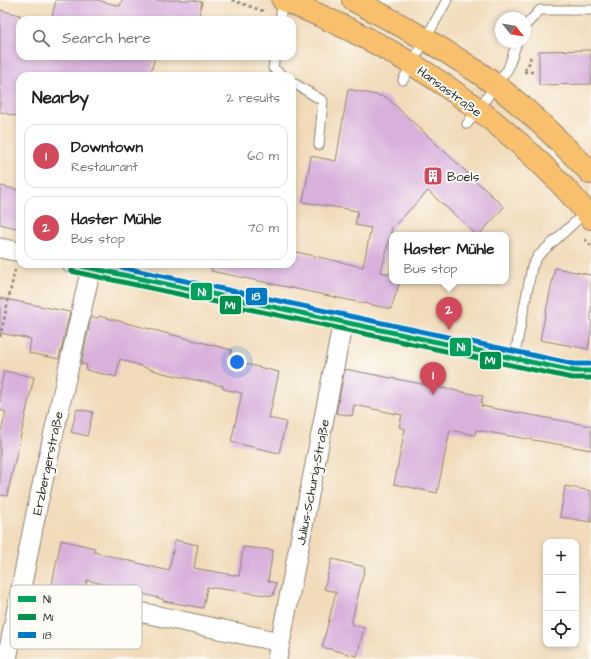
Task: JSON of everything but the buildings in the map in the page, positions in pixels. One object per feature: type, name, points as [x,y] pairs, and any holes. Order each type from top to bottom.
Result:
[{"type":"main road","points":[[354,0],[427,39],[496,86],[544,126],[591,173]]},
{"type":"main road","name":"Hansastraße","points":[[282,10],[327,17],[472,117],[523,147],[575,199],[588,215]]},
{"type":"street","points":[[0,248],[16,251]]},
{"type":"street","points":[[91,268],[343,321],[573,372],[591,371]]},
{"type":"street","name":"Erzbergerstraße","points":[[21,585],[38,503],[91,268]]},
{"type":"street","name":"Julius-Schurig-Straße","points":[[142,613],[279,651],[343,321]]},
{"type":"street","name":"Erzbergerstraße","points":[[7,659],[10,643]]},
{"type":"lane","points":[[407,72],[427,39],[447,0]]},
{"type":"lane","points":[[531,20],[540,10],[591,10]]},
{"type":"lane","points":[[472,117],[509,67],[515,48]]},
{"type":"lane","points":[[270,72],[274,60]]},
{"type":"lane","points":[[296,84],[323,101],[319,145]]},
{"type":"lane","points":[[514,359],[532,267],[538,256],[588,215]]},
{"type":"path","points":[[232,0],[282,10]]},
{"type":"path","points":[[524,72],[536,72]]},
{"type":"path","points":[[0,337],[16,268]]},
{"type":"transit line","name":"N1","points":[[91,268],[573,371],[591,371]]},
{"type":"transit line","name":"18","points":[[125,268],[574,364],[591,364]]},
{"type":"transit line","name":"M1","points":[[71,271],[572,378],[591,378]]},
{"type":"place","name":"Boels","points":[[433,176]]},
{"type":"place","name":"Haster Mühle","points":[[449,330]]},
{"type":"place","name":"Downtown","points":[[433,395]]}]
